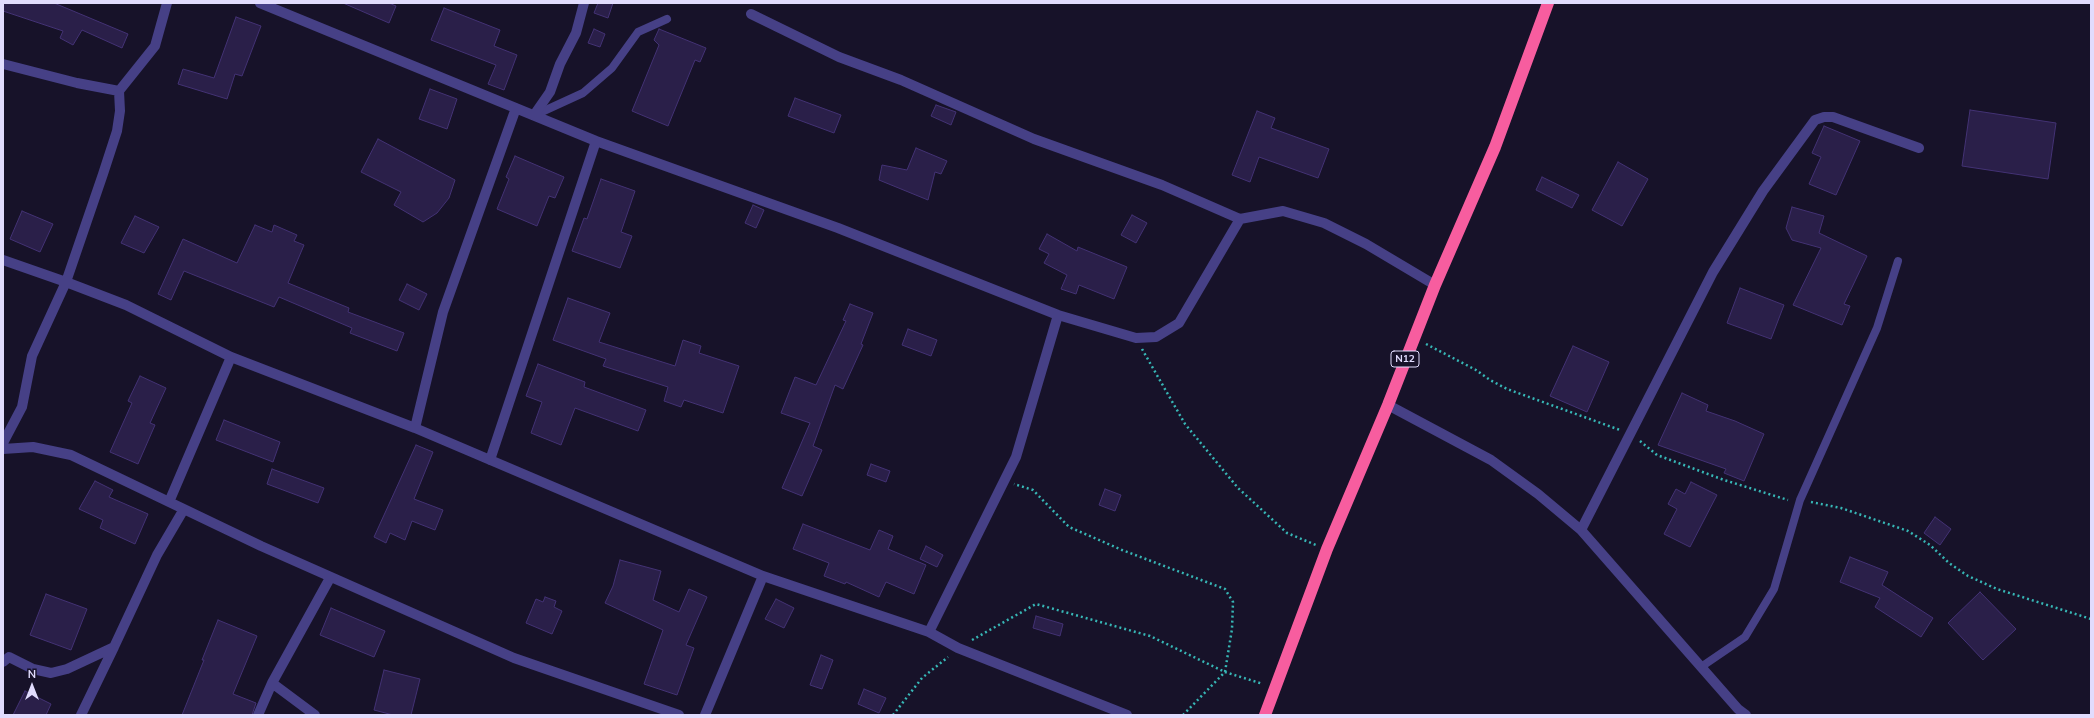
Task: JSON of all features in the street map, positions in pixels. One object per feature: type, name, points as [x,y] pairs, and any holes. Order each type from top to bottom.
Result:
[{"type":"highway","name":"N12","points":[[1265,715],[1328,549],[1388,405],[1413,338],[1495,147],[1548,3]]},
{"type":"street","points":[[3,443],[22,407],[32,356],[41,333],[66,282],[117,131],[120,110],[119,91],[155,46],[167,3]]},
{"type":"street","points":[[260,3],[596,140],[838,228],[1058,315],[1136,338],[1156,337],[1179,323],[1240,220]]},
{"type":"street","points":[[534,115],[550,92],[560,64],[576,33],[584,3]]},
{"type":"street","points":[[751,14],[839,57],[901,80],[1034,139],[1162,185],[1240,220],[1283,212],[1324,223],[1366,244],[1435,285]]},
{"type":"street","points":[[3,64],[77,83],[119,91]]},
{"type":"street","points":[[415,428],[443,312],[516,108]]},
{"type":"street","points":[[1581,530],[1713,272],[1763,192],[1815,120],[1824,117],[1833,117],[1919,148]]},
{"type":"street","points":[[490,460],[596,140]]},
{"type":"street","points":[[3,260],[126,305],[231,357],[415,428],[763,576],[929,632],[958,648],[1127,715]]},
{"type":"street","points":[[929,632],[1016,457],[1058,315]]},
{"type":"street","points":[[169,502],[231,357]]},
{"type":"street","points":[[1388,405],[1491,460],[1538,494],[1581,530],[1701,667],[1746,715]]},
{"type":"street","points":[[3,449],[33,447],[71,455],[330,578],[514,658],[679,715]]},
{"type":"street","points":[[82,715],[157,555],[184,509]]},
{"type":"street","points":[[705,715],[763,576]]},
{"type":"street","points":[[258,715],[272,683],[330,578]]},
{"type":"street","points":[[5,658],[33,669],[51,673],[67,669],[89,660],[114,647]]},
{"type":"street","points":[[272,683],[315,715]]},
{"type":"lane","points":[[534,115],[583,93],[612,68],[638,32],[667,19]]},
{"type":"lane","points":[[1701,667],[1745,637],[1774,589],[1800,500],[1878,328],[1898,261]]},
{"type":"path","points":[[1136,338],[1185,424],[1238,488],[1287,533],[1328,549]]},
{"type":"path","points":[[1413,338],[1476,370],[1490,380],[1507,389],[1630,434],[1658,455],[1784,500],[1800,500],[1841,508],[1908,531],[1930,545],[1949,563],[1968,576],[1997,589],[2091,619]]},
{"type":"path","points":[[994,501],[1014,484],[1033,490],[1069,527],[1122,550],[1225,589],[1233,602],[1232,629],[1225,672],[1183,715]]},
{"type":"path","points":[[893,715],[922,678],[958,648],[1036,604],[1150,636],[1225,672],[1276,687]]},
{"type":"building","points":[[3,3],[54,3],[128,34],[122,48],[82,30],[73,45],[60,38],[63,31],[3,11]]},
{"type":"building","points":[[343,3],[389,3],[396,6],[389,23]]},
{"type":"building","points":[[598,3],[613,3],[608,18],[594,13]]},
{"type":"building","points":[[444,8],[500,30],[494,46],[517,55],[504,90],[488,84],[496,65],[431,40]]},
{"type":"building","points":[[236,17],[261,26],[242,76],[235,74],[227,99],[178,84],[183,69],[214,78]]},
{"type":"building","points":[[594,29],[605,34],[600,47],[588,43]]},
{"type":"building","points":[[659,29],[706,48],[700,62],[695,60],[668,126],[632,111],[659,45],[654,40]]},
{"type":"building","points":[[430,89],[457,99],[447,129],[419,119]]},
{"type":"building","points":[[795,98],[841,115],[834,133],[788,116]]},
{"type":"building","points":[[936,105],[956,112],[951,125],[931,116]]},
{"type":"building","points":[[1970,110],[2056,123],[2048,179],[1962,166]]},
{"type":"building","points":[[1257,111],[1275,118],[1271,128],[1329,149],[1318,178],[1259,157],[1250,182],[1232,175]]},
{"type":"building","points":[[1824,126],[1860,141],[1836,195],[1809,184],[1821,157],[1812,153]]},
{"type":"building","points":[[378,139],[455,180],[449,198],[437,213],[423,222],[394,205],[401,192],[361,172]]},
{"type":"building","points":[[916,148],[947,161],[941,174],[935,172],[928,200],[879,180],[882,165],[907,170]]},
{"type":"building","points":[[515,156],[564,177],[555,198],[549,196],[537,226],[497,209],[509,179],[506,177]]},
{"type":"building","points":[[1618,162],[1648,179],[1622,226],[1592,210]]},
{"type":"building","points":[[1542,177],[1579,195],[1572,208],[1536,190]]},
{"type":"building","points":[[601,179],[635,191],[621,232],[632,236],[620,268],[572,251],[584,218],[587,219]]},
{"type":"building","points":[[753,205],[764,210],[756,228],[745,223]]},
{"type":"building","points":[[1792,207],[1824,216],[1819,233],[1867,256],[1844,304],[1850,306],[1842,325],[1793,305],[1821,248],[1792,240],[1786,228]]},
{"type":"building","points":[[22,211],[53,224],[40,252],[10,239]]},
{"type":"building","points":[[1132,215],[1147,223],[1136,243],[1121,235]]},
{"type":"building","points":[[135,216],[159,227],[144,253],[121,243]]},
{"type":"building","points":[[255,225],[272,232],[274,225],[297,235],[294,241],[304,245],[288,283],[349,308],[348,312],[404,333],[397,351],[350,333],[352,328],[279,297],[274,307],[184,271],[171,300],[158,294],[183,239],[237,263]]},
{"type":"building","points":[[1047,234],[1077,251],[1078,247],[1127,267],[1114,299],[1079,285],[1076,294],[1061,289],[1067,275],[1044,263],[1049,254],[1039,249]]},
{"type":"building","points":[[407,284],[427,294],[419,310],[399,300]]},
{"type":"building","points":[[1740,288],[1784,305],[1771,339],[1727,323]]},
{"type":"building","points":[[568,298],[610,313],[599,342],[675,366],[683,340],[701,346],[699,353],[739,366],[723,413],[684,400],[681,407],[664,401],[668,387],[603,366],[606,359],[553,340]]},
{"type":"building","points":[[850,304],[873,313],[861,344],[863,345],[843,389],[835,385],[813,446],[822,450],[802,496],[782,488],[810,423],[781,413],[795,377],[816,385],[846,321],[843,320]]},
{"type":"building","points":[[908,329],[937,340],[931,356],[902,345]]},
{"type":"building","points":[[1573,346],[1609,362],[1587,412],[1550,396]]},
{"type":"building","points":[[538,364],[585,382],[584,387],[646,410],[638,431],[575,408],[561,445],[531,433],[542,402],[526,396]]},
{"type":"building","points":[[140,376],[166,388],[150,423],[155,425],[138,464],[110,452],[132,403],[128,401]]},
{"type":"building","points":[[1682,393],[1708,405],[1706,411],[1735,421],[1764,434],[1744,481],[1724,473],[1726,469],[1658,445]]},
{"type":"building","points":[[224,420],[280,442],[273,462],[216,440]]},
{"type":"building","points":[[416,445],[433,452],[414,499],[443,510],[435,530],[412,521],[405,540],[390,533],[386,543],[374,537]]},
{"type":"building","points":[[871,464],[890,471],[886,482],[867,475]]},
{"type":"building","points":[[272,469],[324,488],[318,503],[267,484]]},
{"type":"building","points":[[95,481],[113,490],[109,497],[148,514],[135,544],[100,528],[103,520],[79,509]]},
{"type":"building","points":[[1691,482],[1717,495],[1690,547],[1664,534],[1677,509],[1668,504],[1676,489],[1685,494]]},
{"type":"building","points":[[1105,489],[1121,495],[1115,511],[1099,505]]},
{"type":"building","points":[[1935,517],[1951,529],[1940,545],[1924,533]]},
{"type":"building","points":[[803,524],[870,550],[879,530],[893,536],[888,549],[926,565],[914,594],[886,582],[879,597],[846,582],[845,584],[824,576],[829,563],[793,549]]},
{"type":"building","points":[[926,546],[943,555],[937,567],[920,559]]},
{"type":"building","points":[[1850,557],[1888,572],[1882,585],[1933,618],[1921,637],[1875,607],[1880,598],[1840,582]]},
{"type":"building","points":[[620,560],[661,571],[653,600],[679,612],[689,589],[707,597],[686,645],[694,648],[677,695],[644,684],[663,630],[605,603],[613,586]]},
{"type":"building","points":[[1980,592],[2016,629],[1983,660],[1948,623]]},
{"type":"building","points":[[46,594],[87,609],[71,650],[30,635]]},
{"type":"building","points":[[545,597],[556,601],[554,607],[562,611],[552,634],[526,623],[536,599],[543,602]]},
{"type":"building","points":[[776,599],[794,608],[784,628],[765,619]]},
{"type":"building","points":[[331,608],[385,631],[374,657],[320,635]]},
{"type":"building","points":[[1036,616],[1063,624],[1060,636],[1033,628]]},
{"type":"building","points":[[218,620],[257,636],[233,694],[256,703],[252,715],[182,715],[204,660],[202,660]]},
{"type":"building","points":[[821,655],[833,660],[822,689],[810,685]]},
{"type":"building","points":[[384,670],[420,679],[411,715],[393,715],[374,710]]},
{"type":"building","points":[[864,689],[886,698],[879,713],[858,704]]},
{"type":"building","points":[[25,691],[51,704],[46,715],[13,715]]}]
